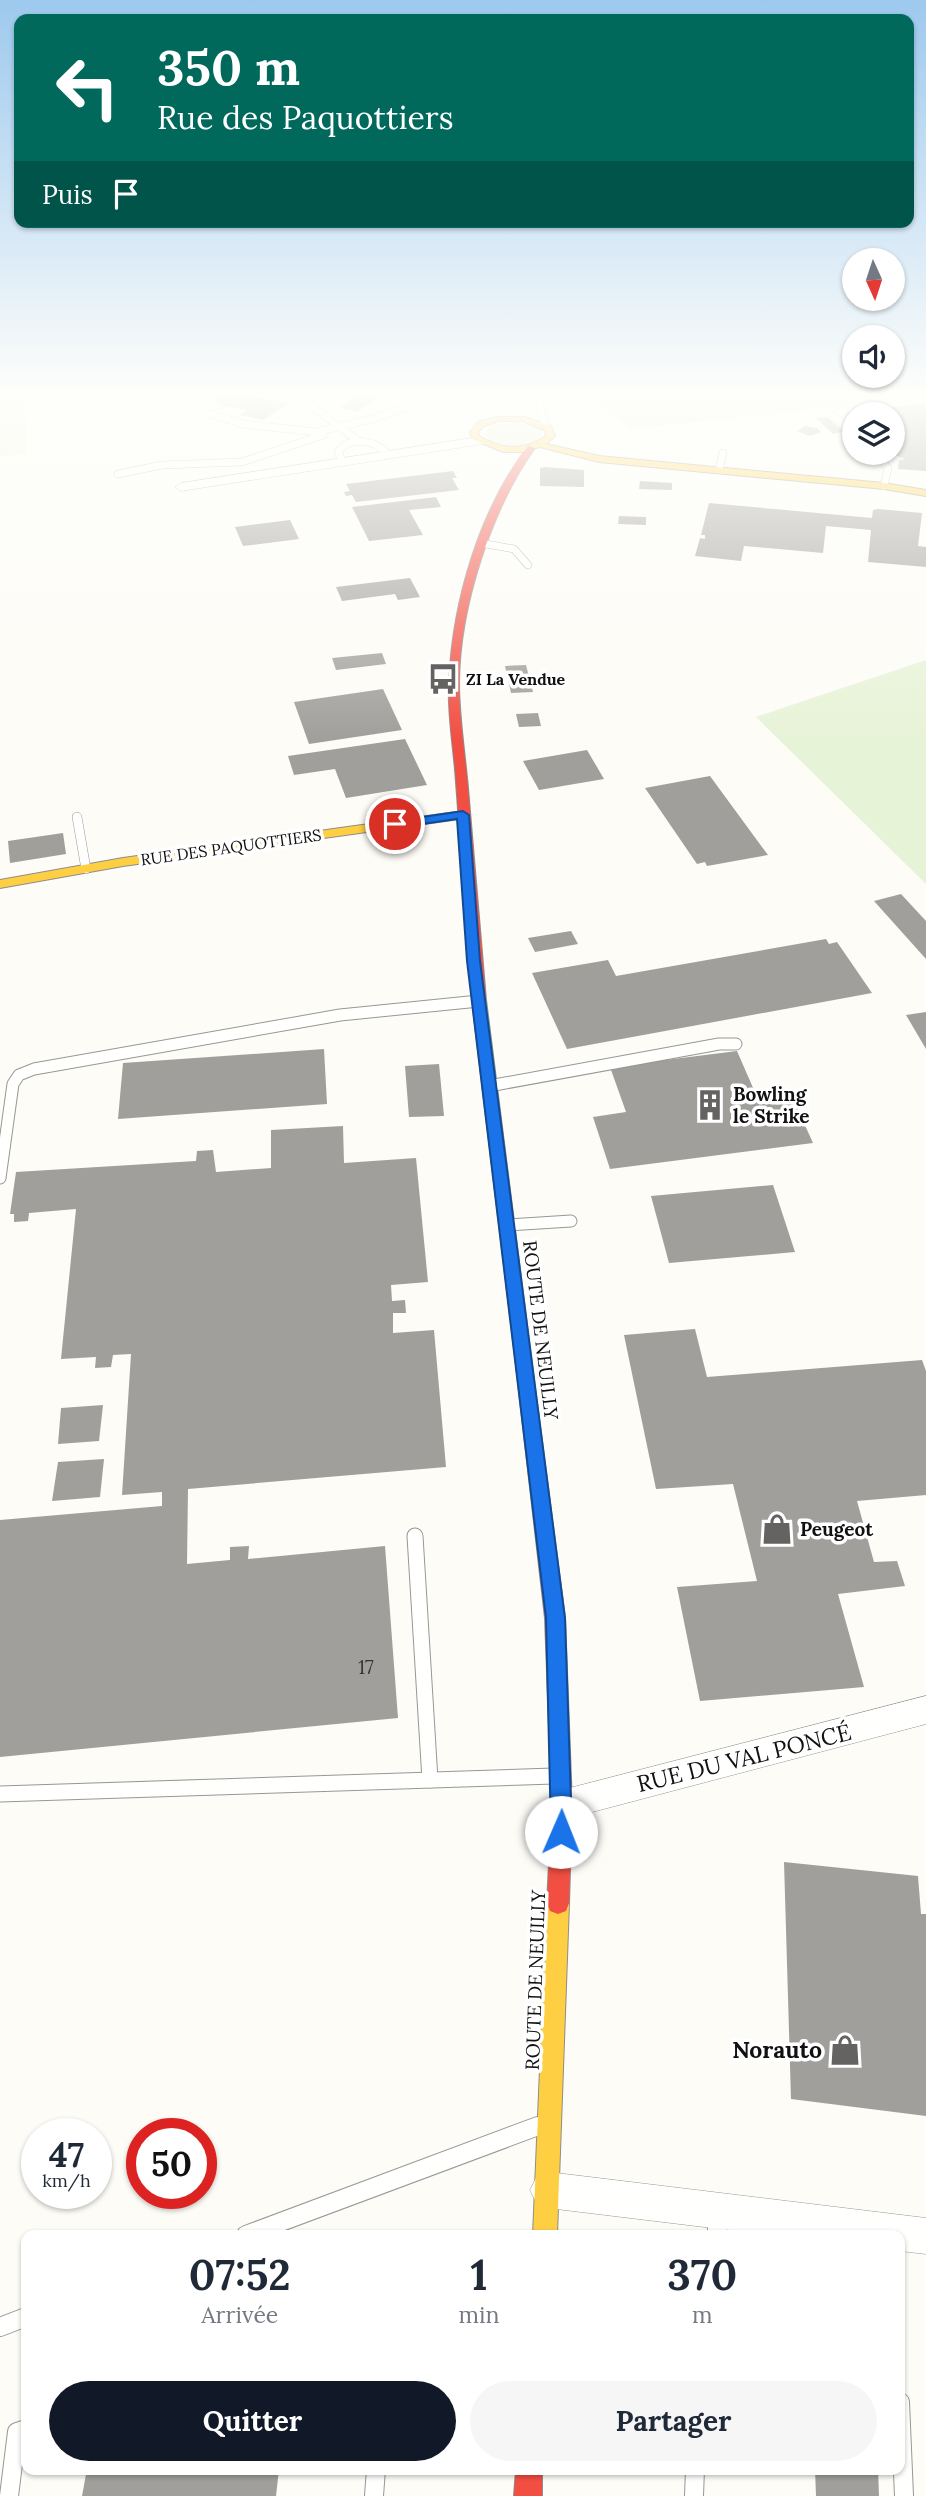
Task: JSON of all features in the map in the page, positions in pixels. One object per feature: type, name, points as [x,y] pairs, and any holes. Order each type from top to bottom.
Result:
[{"type":"main road","name":"ROUTE DE NEUILLY","points":[[498,508],[470,586],[458,638],[454,683],[479,1001],[555,1618],[562,1805],[545,2230]]},
{"type":"main road","name":"RUE DES PAQUOTTIERS","points":[[0,884],[86,869],[463,815]]},
{"type":"main road","points":[[528,2496],[529,2475]]},
{"type":"street","name":"RUE DU VAL PONCÉ","points":[[562,1805],[926,1710]]},
{"type":"street","points":[[548,2190],[717,2222],[836,2230]]},
{"type":"street","points":[[905,2235],[926,2236]]},
{"type":"lane","points":[[486,544],[514,549],[528,565]]},
{"type":"lane","points":[[78,817],[86,869]]},
{"type":"lane","points":[[0,1178],[13,1084],[19,1075],[34,1069],[340,1015],[479,1001]]},
{"type":"lane","points":[[489,1086],[719,1044],[736,1044]]},
{"type":"lane","points":[[507,1225],[571,1221]]},
{"type":"lane","points":[[415,1536],[430,1780]]},
{"type":"lane","points":[[0,1794],[561,1776]]},
{"type":"lane","points":[[259,2230],[551,2122]]},
{"type":"lane","points":[[0,2326],[21,2319]]},
{"type":"lane","points":[[9,2496],[17,2432],[21,2431]]},
{"type":"lane","points":[[374,2496],[376,2475]]},
{"type":"lane","points":[[694,2496],[695,2475]]},
{"type":"lane","points":[[903,2475],[904,2496]]},
{"type":"green space","points":[[926,660],[926,884],[756,717]]},
{"type":"building","points":[[353,508],[425,508],[409,510],[423,535],[369,541]]},
{"type":"building","points":[[708,508],[769,508],[872,518],[873,510],[878,509],[922,513],[918,546],[926,547],[926,567],[868,562],[871,530],[826,526],[823,553],[744,546],[741,561],[695,556],[700,538],[705,539],[705,535],[701,535]]},
{"type":"building","points":[[619,516],[646,517],[646,525],[618,524]]},
{"type":"building","points":[[290,520],[299,539],[243,546],[235,527]]},
{"type":"building","points":[[410,578],[420,597],[398,600],[395,594],[342,601],[336,587]]},
{"type":"building","points":[[382,653],[386,664],[336,670],[332,658]]},
{"type":"building","points":[[526,665],[533,692],[511,693],[505,666]]},
{"type":"building","points":[[383,689],[402,730],[309,744],[294,702]]},
{"type":"building","points":[[538,713],[541,726],[519,727],[516,714]]},
{"type":"building","points":[[405,739],[427,785],[346,798],[335,769],[294,775],[288,756]]},
{"type":"building","points":[[587,750],[604,779],[539,790],[523,761]]},
{"type":"building","points":[[710,776],[768,855],[707,866],[705,862],[697,864],[645,788]]},
{"type":"building","points":[[63,833],[66,854],[10,863],[8,841]]},
{"type":"building","points":[[901,894],[926,921],[926,959],[874,901]]},
{"type":"building","points":[[571,931],[578,944],[535,952],[528,938]]},
{"type":"building","points":[[826,939],[829,944],[837,942],[872,993],[567,1049],[532,973],[608,960],[616,976]]},
{"type":"building","points":[[926,1012],[926,1049],[906,1015]]},
{"type":"building","points":[[324,1049],[327,1104],[118,1119],[123,1063]]},
{"type":"building","name":"Bowling le Strike","points":[[737,1051],[757,1097],[790,1092],[813,1143],[610,1169],[593,1117],[626,1112],[610,1067]]},
{"type":"building","points":[[439,1064],[444,1116],[409,1117],[405,1066]]},
{"type":"building","points":[[343,1126],[344,1163],[416,1158],[428,1282],[391,1285],[392,1301],[405,1300],[406,1313],[393,1313],[393,1333],[434,1330],[446,1467],[188,1489],[187,1564],[230,1560],[230,1547],[249,1546],[248,1559],[385,1546],[398,1718],[0,1757],[0,1520],[162,1506],[162,1492],[122,1495],[131,1354],[113,1355],[111,1367],[95,1368],[96,1357],[61,1359],[76,1209],[29,1213],[28,1221],[14,1222],[14,1214],[10,1214],[16,1172],[196,1161],[197,1151],[213,1150],[216,1172],[271,1168],[271,1130]]},
{"type":"building","points":[[773,1185],[795,1252],[669,1263],[651,1196]]},
{"type":"building","points":[[695,1329],[707,1377],[922,1360],[926,1371],[926,1495],[857,1501],[874,1562],[897,1561],[905,1586],[838,1594],[864,1687],[700,1701],[677,1587],[757,1581],[733,1484],[656,1489],[624,1335]]},
{"type":"building","points":[[103,1405],[99,1441],[58,1444],[61,1408]]},
{"type":"building","points":[[104,1459],[100,1497],[52,1501],[58,1462]]},
{"type":"building","points":[[784,1862],[918,1876],[921,1914],[926,1914],[926,2116],[791,2099]]},
{"type":"building","points":[[86,2475],[278,2475],[276,2496],[82,2496]]},
{"type":"building","points":[[815,2475],[878,2475],[879,2496],[816,2496]]},
{"type":"traffic: fast","points":[[479,1000],[524,1365]]},
{"type":"traffic: slow","points":[[0,884],[123,862],[463,815]]},
{"type":"traffic: slow","points":[[545,2230],[558,1903]]},
{"type":"traffic: jam","points":[[479,1000],[454,683],[468,593],[496,508]]},
{"type":"traffic: jam","points":[[524,1365],[555,1618],[562,1805],[558,1903]]},
{"type":"traffic: jam","points":[[528,2496],[529,2475]]},
{"type":"place","name":"ZI La Vendue","points":[[443,679]]},
{"type":"place","name":"Bowling le Strike","points":[[710,1105]]},
{"type":"place","name":"Peugeot","points":[[777,1529]]},
{"type":"place","name":"Norauto","points":[[845,2050]]},
{"type":"route","points":[[395,824],[463,815],[474,961],[555,1618],[561,1832]]}]
